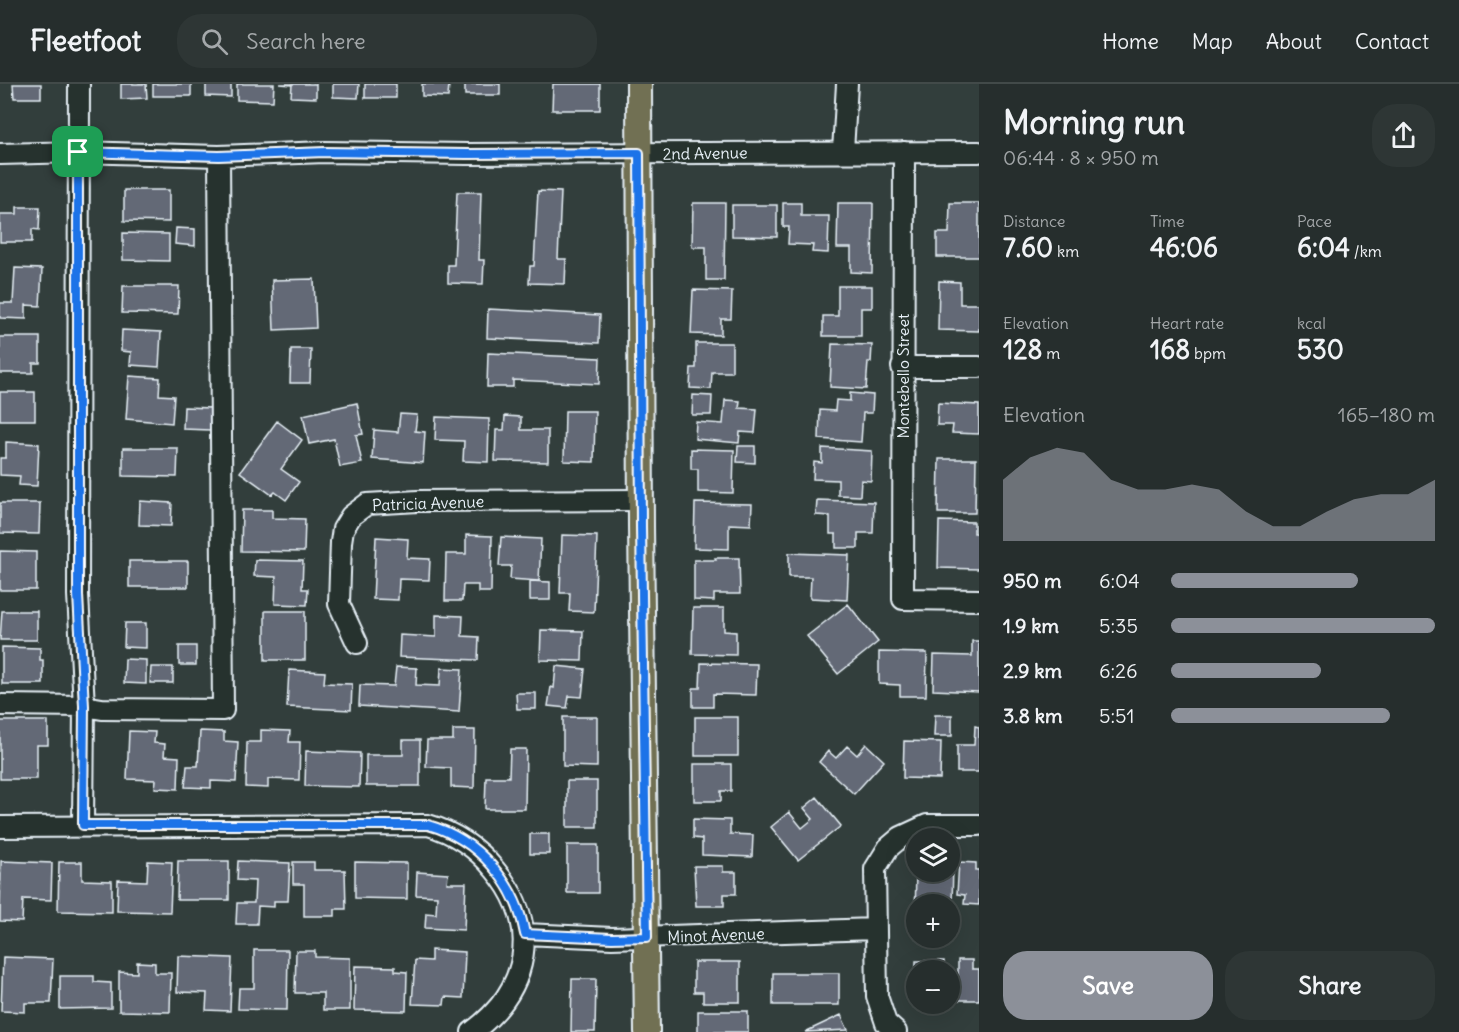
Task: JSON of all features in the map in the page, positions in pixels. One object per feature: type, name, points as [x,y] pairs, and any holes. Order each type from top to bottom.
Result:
[{"type":"main road","points":[[639,84],[647,1032]]},
{"type":"street","points":[[79,84],[78,595],[84,706],[83,825]]},
{"type":"street","points":[[843,151],[847,84]]},
{"type":"street","name":"2nd Avenue","points":[[0,154],[78,152],[219,156],[325,152],[467,154],[979,152]]},
{"type":"street","name":"Montebello Street","points":[[904,152],[903,599],[979,600]]},
{"type":"street","points":[[0,705],[223,710],[219,156]]},
{"type":"street","points":[[903,367],[979,367]]},
{"type":"street","name":"Patricia Avenue","points":[[357,643],[339,604],[341,542],[343,529],[351,516],[367,504],[418,501],[641,500]]},
{"type":"street","points":[[0,827],[428,825],[446,830],[462,839],[489,862],[500,876],[516,903],[525,934],[523,955],[514,985],[496,1011],[472,1032]]},
{"type":"street","points":[[896,1032],[886,1023],[878,996],[875,869],[888,848],[901,837],[927,825],[979,825]]},
{"type":"street","name":"Minot Avenue","points":[[525,934],[612,938],[875,929]]},
{"type":"building","points":[[13,84],[41,84],[41,98],[14,98]]},
{"type":"building","points":[[121,84],[146,84],[147,98],[121,99]]},
{"type":"building","points":[[153,84],[191,84],[191,96],[153,96]]},
{"type":"building","points":[[206,84],[231,84],[231,97],[206,96]]},
{"type":"building","points":[[237,84],[274,84],[273,101],[237,100]]},
{"type":"building","points":[[280,84],[316,84],[316,98],[291,97],[292,85]]},
{"type":"building","points":[[333,84],[359,84],[358,98],[333,97]]},
{"type":"building","points":[[365,84],[396,84],[396,98],[365,98]]},
{"type":"building","points":[[422,84],[449,84],[448,97],[422,96]]},
{"type":"building","points":[[465,84],[500,84],[500,95],[465,95]]},
{"type":"building","points":[[553,84],[600,84],[600,110],[552,110]]},
{"type":"building","points":[[124,190],[169,190],[169,222],[124,221]]},
{"type":"building","points":[[538,191],[561,192],[558,259],[566,259],[565,284],[529,283],[530,266],[534,266]]},
{"type":"building","points":[[457,192],[481,192],[479,260],[484,260],[483,284],[448,283],[448,265],[454,265]]},
{"type":"building","points":[[693,203],[725,203],[724,280],[706,280],[706,247],[692,247]]},
{"type":"building","points":[[783,203],[801,203],[801,216],[829,216],[828,253],[812,252],[813,245],[788,244],[789,227],[783,227]]},
{"type":"building","points":[[838,203],[873,203],[872,273],[851,272],[851,248],[837,248]]},
{"type":"building","points":[[950,203],[979,203],[979,257],[937,257],[937,233],[949,233]]},
{"type":"building","points":[[732,205],[777,205],[777,237],[732,236]]},
{"type":"building","points":[[17,207],[40,207],[39,230],[32,229],[32,242],[0,242],[0,214],[17,214]]},
{"type":"building","points":[[176,228],[195,229],[195,246],[175,244]]},
{"type":"building","points":[[123,233],[169,234],[169,261],[123,260]]},
{"type":"building","points":[[15,268],[42,269],[40,306],[26,305],[26,319],[0,318],[0,303],[13,303]]},
{"type":"building","points":[[314,279],[316,328],[274,330],[272,280]]},
{"type":"building","points":[[939,281],[960,282],[960,304],[979,304],[979,331],[938,330]]},
{"type":"building","points":[[123,286],[179,286],[178,314],[122,313]]},
{"type":"building","points":[[838,286],[872,286],[872,308],[861,308],[861,336],[823,336],[823,316],[838,316]]},
{"type":"building","points":[[693,290],[732,291],[731,319],[721,319],[721,335],[691,334]]},
{"type":"building","points":[[488,309],[600,315],[599,343],[487,338]]},
{"type":"building","points":[[122,330],[161,332],[159,367],[130,365],[131,352],[121,351]]},
{"type":"building","points":[[0,337],[40,337],[40,363],[33,363],[33,373],[0,373]]},
{"type":"building","points":[[696,343],[732,343],[732,372],[712,372],[711,389],[690,388],[691,368],[696,368]]},
{"type":"building","points":[[832,344],[872,345],[866,389],[830,387]]},
{"type":"building","points":[[291,349],[311,349],[310,383],[290,383]]},
{"type":"building","points":[[488,353],[600,358],[599,384],[513,380],[513,387],[487,387]]},
{"type":"building","points":[[129,376],[160,378],[159,395],[174,396],[172,423],[126,419]]},
{"type":"building","points":[[0,392],[35,392],[35,420],[0,420]]},
{"type":"building","points":[[850,393],[873,395],[872,413],[863,413],[861,442],[819,439],[820,410],[835,411],[836,400],[850,401]]},
{"type":"building","points":[[693,395],[712,396],[711,415],[692,415]]},
{"type":"building","points":[[725,400],[740,401],[739,408],[757,409],[755,433],[740,432],[739,443],[695,439],[696,422],[723,424]]},
{"type":"building","points":[[357,403],[363,434],[356,435],[362,463],[340,467],[334,439],[309,444],[303,415]]},
{"type":"building","points":[[938,403],[979,405],[979,434],[952,433],[953,425],[937,425]]},
{"type":"building","points":[[184,407],[211,408],[210,430],[183,429]]},
{"type":"building","points":[[565,411],[595,411],[594,462],[564,461]]},
{"type":"building","points":[[400,414],[417,415],[415,431],[425,432],[423,463],[372,459],[374,430],[398,432]]},
{"type":"building","points":[[505,416],[521,417],[521,430],[548,430],[548,462],[495,461],[496,430],[504,430]]},
{"type":"building","points":[[436,417],[489,419],[488,462],[463,461],[464,441],[435,440]]},
{"type":"building","points":[[277,421],[302,440],[281,469],[299,482],[286,500],[275,492],[272,495],[240,472]]},
{"type":"building","points":[[6,442],[39,444],[37,486],[19,485],[20,476],[0,475],[0,458],[6,458]]},
{"type":"building","points":[[738,446],[755,446],[755,463],[737,462]]},
{"type":"building","points":[[123,448],[178,448],[177,477],[123,476]]},
{"type":"building","points":[[822,448],[872,451],[871,481],[861,480],[860,496],[838,495],[838,480],[813,479],[814,462],[822,463]]},
{"type":"building","points":[[691,449],[734,450],[733,493],[698,492],[698,469],[691,469]]},
{"type":"building","points":[[939,459],[976,459],[975,513],[938,513]]},
{"type":"building","points":[[817,500],[874,502],[873,533],[858,533],[858,548],[836,548],[836,534],[830,534],[830,516],[816,515]]},
{"type":"building","points":[[140,501],[172,503],[171,526],[139,525]]},
{"type":"building","points":[[0,503],[40,503],[39,534],[0,533]]},
{"type":"building","points":[[695,503],[752,504],[751,525],[729,524],[729,549],[694,548]]},
{"type":"building","points":[[242,510],[272,510],[272,518],[305,519],[304,552],[241,551]]},
{"type":"building","points":[[939,521],[974,522],[974,533],[979,533],[979,569],[938,568]]},
{"type":"building","points":[[466,535],[492,536],[491,592],[478,592],[478,585],[463,585],[462,601],[445,601],[446,554],[466,554]]},
{"type":"building","points":[[562,535],[597,536],[594,612],[569,611],[570,593],[560,593]]},
{"type":"building","points":[[376,537],[408,539],[407,558],[430,559],[429,580],[399,579],[398,600],[373,599]]},
{"type":"building","points":[[501,537],[541,539],[539,581],[510,579],[511,566],[499,566]]},
{"type":"building","points":[[0,551],[36,552],[36,590],[0,590]]},
{"type":"building","points":[[789,553],[849,555],[847,600],[810,598],[811,577],[789,577]]},
{"type":"building","points":[[715,558],[739,558],[740,594],[714,594],[714,601],[694,600],[694,560],[716,560]]},
{"type":"building","points":[[255,560],[303,561],[302,589],[308,589],[307,605],[275,604],[276,577],[254,576]]},
{"type":"building","points":[[129,561],[188,561],[188,587],[129,587]]},
{"type":"building","points":[[530,581],[550,582],[550,600],[530,600]]},
{"type":"building","points":[[848,604],[878,642],[838,674],[807,636]]},
{"type":"building","points":[[693,608],[724,608],[724,631],[736,632],[736,655],[692,654]]},
{"type":"building","points":[[2,611],[37,611],[37,640],[0,640]]},
{"type":"building","points":[[265,611],[305,611],[305,660],[265,660]]},
{"type":"building","points":[[436,615],[463,616],[462,636],[479,637],[478,660],[399,657],[400,635],[436,637]]},
{"type":"building","points":[[125,623],[146,623],[146,648],[124,647]]},
{"type":"building","points":[[541,630],[583,631],[582,661],[540,660]]},
{"type":"building","points":[[972,641],[979,641],[979,692],[933,690],[934,655],[972,656]]},
{"type":"building","points":[[179,646],[196,646],[196,665],[179,665]]},
{"type":"building","points":[[2,647],[40,648],[40,660],[43,660],[43,684],[2,684]]},
{"type":"building","points":[[879,652],[927,653],[926,696],[900,696],[900,685],[879,684]]},
{"type":"building","points":[[125,659],[146,660],[146,684],[124,683]]},
{"type":"building","points":[[701,663],[757,664],[756,695],[713,694],[713,707],[693,707],[693,688],[700,688]]},
{"type":"building","points":[[556,666],[585,669],[582,697],[569,696],[567,708],[548,706],[551,687],[554,688]]},
{"type":"building","points":[[151,667],[173,667],[173,683],[150,683]]},
{"type":"building","points":[[396,667],[417,668],[416,685],[440,686],[441,668],[462,669],[459,712],[359,706],[360,685],[394,686]]},
{"type":"building","points":[[289,670],[325,672],[324,683],[352,684],[351,710],[287,707]]},
{"type":"building","points":[[516,693],[536,693],[536,709],[517,709]]},
{"type":"building","points":[[935,715],[952,715],[952,736],[934,736]]},
{"type":"building","points":[[563,717],[597,717],[597,767],[563,766]]},
{"type":"building","points":[[695,717],[738,717],[738,756],[695,756]]},
{"type":"building","points":[[0,721],[48,721],[48,745],[37,745],[37,779],[0,779]]},
{"type":"building","points":[[975,726],[979,727],[979,772],[957,772],[957,745],[974,745]]},
{"type":"building","points":[[261,730],[290,731],[289,742],[300,742],[299,780],[268,779],[268,788],[246,787],[247,742],[261,742]]},
{"type":"building","points":[[453,730],[475,730],[474,788],[451,787],[451,768],[426,767],[427,740],[453,740]]},
{"type":"building","points":[[129,731],[155,732],[154,743],[165,744],[164,756],[179,757],[178,789],[155,788],[156,780],[127,779]]},
{"type":"building","points":[[200,731],[224,732],[224,741],[238,742],[236,782],[211,781],[211,788],[185,787],[187,766],[198,766]]},
{"type":"building","points":[[403,740],[420,740],[420,786],[366,786],[366,755],[403,755]]},
{"type":"building","points":[[904,741],[941,742],[940,779],[903,778]]},
{"type":"building","points":[[866,744],[884,761],[854,794],[819,762],[828,751],[836,758],[847,746],[857,755]]},
{"type":"building","points":[[510,749],[526,749],[525,809],[485,809],[486,777],[509,777]]},
{"type":"building","points":[[306,751],[360,753],[359,787],[305,786]]},
{"type":"building","points":[[694,764],[731,764],[731,791],[721,791],[721,801],[694,801]]},
{"type":"building","points":[[567,781],[597,781],[597,827],[567,827]]},
{"type":"building","points":[[817,797],[841,826],[798,860],[771,827],[789,812],[802,828],[813,819],[804,808]]},
{"type":"building","points":[[693,819],[730,820],[730,834],[753,835],[752,857],[702,855],[702,839],[693,838]]},
{"type":"building","points":[[530,834],[549,834],[549,854],[530,854]]},
{"type":"building","points":[[567,845],[598,845],[598,893],[567,893]]},
{"type":"building","points":[[1,861],[52,863],[51,900],[23,899],[22,922],[0,921]]},
{"type":"building","points":[[148,861],[172,862],[170,912],[117,911],[118,880],[147,881]]},
{"type":"building","points":[[178,861],[229,861],[229,900],[177,900]]},
{"type":"building","points":[[238,861],[290,863],[288,901],[274,901],[274,907],[258,906],[257,924],[236,924],[237,903],[254,903],[255,881],[237,880]]},
{"type":"building","points":[[59,862],[82,862],[82,880],[112,881],[112,912],[58,911]]},
{"type":"building","points":[[293,862],[314,862],[314,870],[345,870],[346,909],[335,909],[335,916],[304,916],[304,884],[293,884]]},
{"type":"building","points":[[355,862],[407,863],[407,899],[355,898]]},
{"type":"building","points":[[960,862],[976,863],[976,870],[979,870],[979,905],[964,904],[965,895],[957,894],[958,882],[960,882]]},
{"type":"building","points":[[694,866],[723,866],[723,872],[736,872],[736,894],[724,894],[724,906],[696,906]]},
{"type":"building","points":[[417,872],[448,874],[447,883],[466,883],[464,930],[425,928],[426,913],[436,914],[437,896],[416,895]]},
{"type":"building","points":[[916,882],[953,882],[952,894],[916,894]]},
{"type":"building","points":[[254,950],[288,950],[287,1010],[238,1009],[239,988],[254,988]]},
{"type":"building","points":[[431,950],[465,952],[463,998],[445,997],[444,1005],[412,1004],[415,960],[431,961]]},
{"type":"building","points":[[296,951],[315,951],[315,957],[350,958],[350,1010],[323,1010],[323,993],[295,993]]},
{"type":"building","points":[[178,956],[232,958],[230,1011],[206,1010],[207,993],[177,992]]},
{"type":"building","points":[[3,957],[53,959],[51,1003],[25,1003],[25,1012],[1,1011]]},
{"type":"building","points":[[960,960],[972,960],[972,969],[979,969],[979,1000],[960,1000]]},
{"type":"building","points":[[137,962],[155,963],[155,973],[171,973],[170,1012],[119,1011],[119,972],[137,973]]},
{"type":"building","points":[[694,962],[740,962],[740,1002],[703,1002],[703,992],[694,992]]},
{"type":"building","points":[[355,966],[395,967],[395,971],[407,972],[406,1011],[354,1010]]},
{"type":"building","points":[[773,973],[839,973],[839,1005],[773,1005]]},
{"type":"building","points":[[60,976],[94,976],[94,982],[111,983],[111,1008],[60,1009]]},
{"type":"building","points":[[572,979],[596,979],[595,1032],[571,1032]]},
{"type":"building","points":[[698,1011],[748,1011],[748,1032],[698,1032]]},
{"type":"building","points":[[841,1015],[848,1030],[805,1032]]},
{"type":"route","points":[[78,152],[219,156],[325,152],[639,153],[641,526],[647,937],[612,938],[525,934],[522,918],[509,889],[489,862],[462,839],[446,830],[428,825],[83,825],[84,706],[78,595],[78,152]]}]
